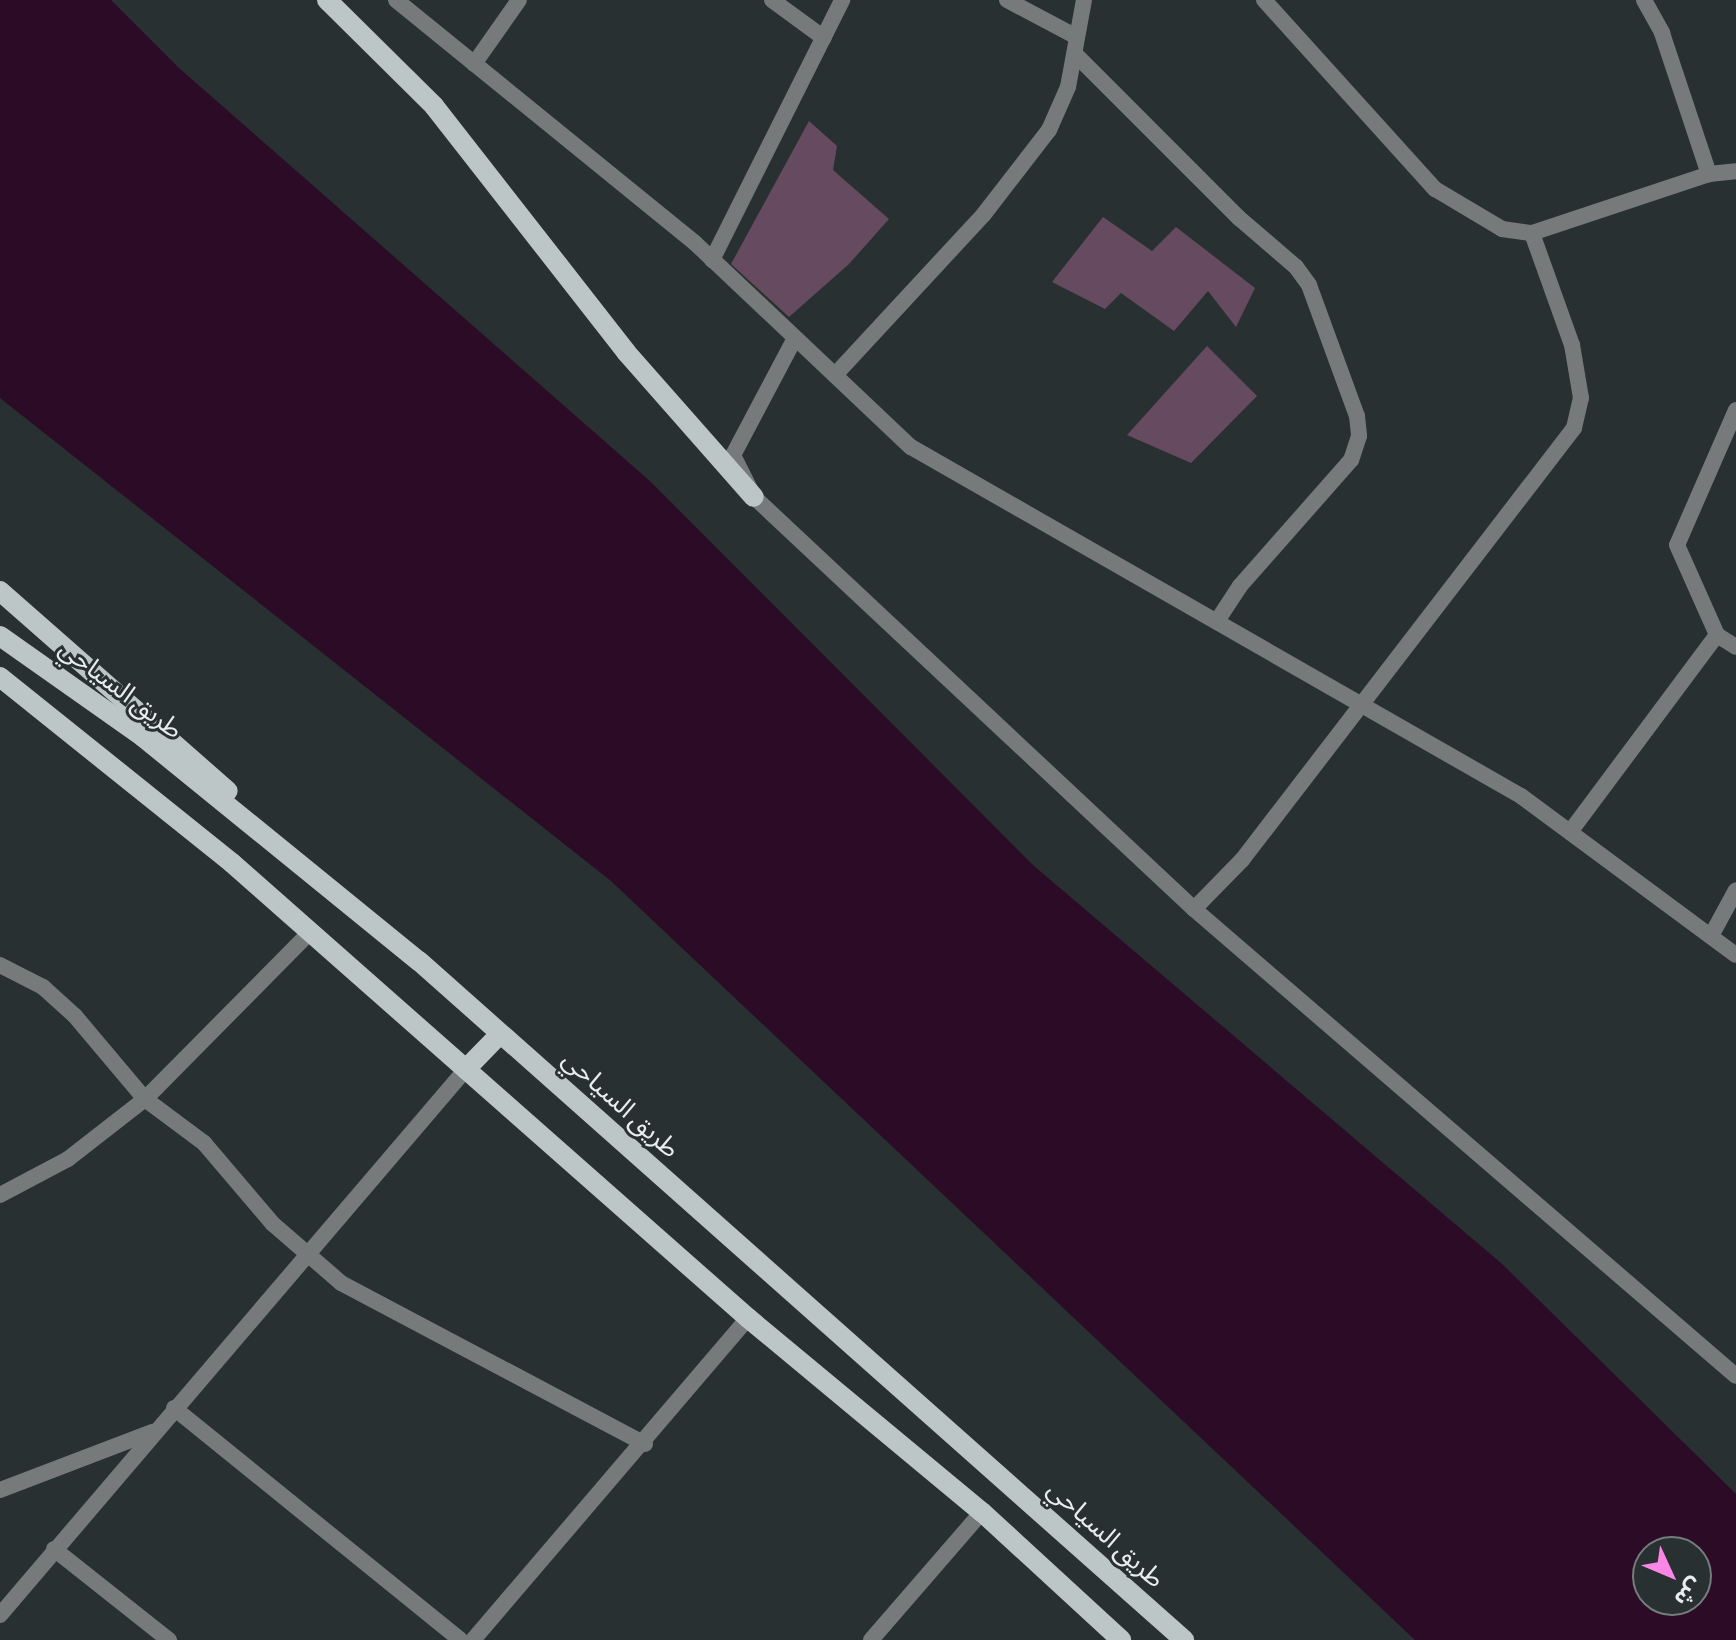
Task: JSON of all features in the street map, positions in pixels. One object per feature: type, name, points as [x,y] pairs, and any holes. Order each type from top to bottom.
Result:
[{"type":"main road","points":[[327,0],[434,106],[626,352],[754,497]]},
{"type":"main road","points":[[0,591],[419,961]]},
{"type":"main road","name":"طريق السياحي","points":[[0,636],[143,737],[419,961],[1184,1640]]},
{"type":"main road","points":[[0,677],[310,932],[748,1318],[982,1512],[1121,1640]]},
{"type":"main road","points":[[466,1069],[500,1034]]},
{"type":"street","points":[[396,0],[712,260],[903,439],[942,468],[1362,703],[1521,796],[1736,955]]},
{"type":"street","points":[[474,64],[519,0]]},
{"type":"street","points":[[772,0],[824,38]]},
{"type":"street","points":[[712,260],[842,0]]},
{"type":"street","points":[[1007,0],[1076,46],[1230,209],[1296,267],[1309,285],[1357,416],[1359,436],[1351,460],[1240,586],[1217,621]]},
{"type":"street","points":[[835,375],[984,214],[1049,130],[1076,46],[1084,0]]},
{"type":"street","points":[[1264,0],[1435,189],[1491,224],[1532,233],[1709,174],[1736,171]]},
{"type":"street","points":[[1644,0],[1662,33],[1709,174]]},
{"type":"street","points":[[1194,909],[1242,860],[1551,463],[1574,428],[1581,398],[1576,360],[1532,233]]},
{"type":"street","points":[[795,338],[733,455],[754,497],[1194,909],[1736,1376]]},
{"type":"street","points":[[1570,832],[1730,640],[1677,545],[1730,443],[1736,410]]},
{"type":"street","points":[[1711,936],[1736,890]]},
{"type":"street","points":[[0,1195],[68,1159],[145,1099],[310,932]]},
{"type":"street","points":[[0,965],[43,987],[75,1016],[145,1099],[204,1143],[305,1256],[387,1309],[645,1444]]},
{"type":"street","points":[[0,1615],[153,1431],[466,1069]]},
{"type":"street","points":[[473,1640],[645,1444],[748,1318]]},
{"type":"street","points":[[174,1408],[460,1640]]},
{"type":"street","points":[[0,1490],[153,1431]]},
{"type":"street","points":[[871,1640],[982,1512]]},
{"type":"street","points":[[54,1549],[169,1640]]},
{"type":"shaded area","points":[[0,0],[111,0],[179,68],[651,482],[1034,866],[1501,1263],[1736,1494],[1736,1640],[1415,1640],[611,881],[0,398]]},
{"type":"shaded area","points":[[809,121],[837,146],[833,170],[889,219],[849,264],[789,317],[731,264]]},
{"type":"shaded area","points":[[1103,217],[1152,251],[1176,227],[1255,288],[1236,327],[1208,291],[1174,331],[1121,293],[1105,309],[1052,282]]},
{"type":"shaded area","points":[[1207,346],[1257,396],[1191,463],[1127,435]]}]
